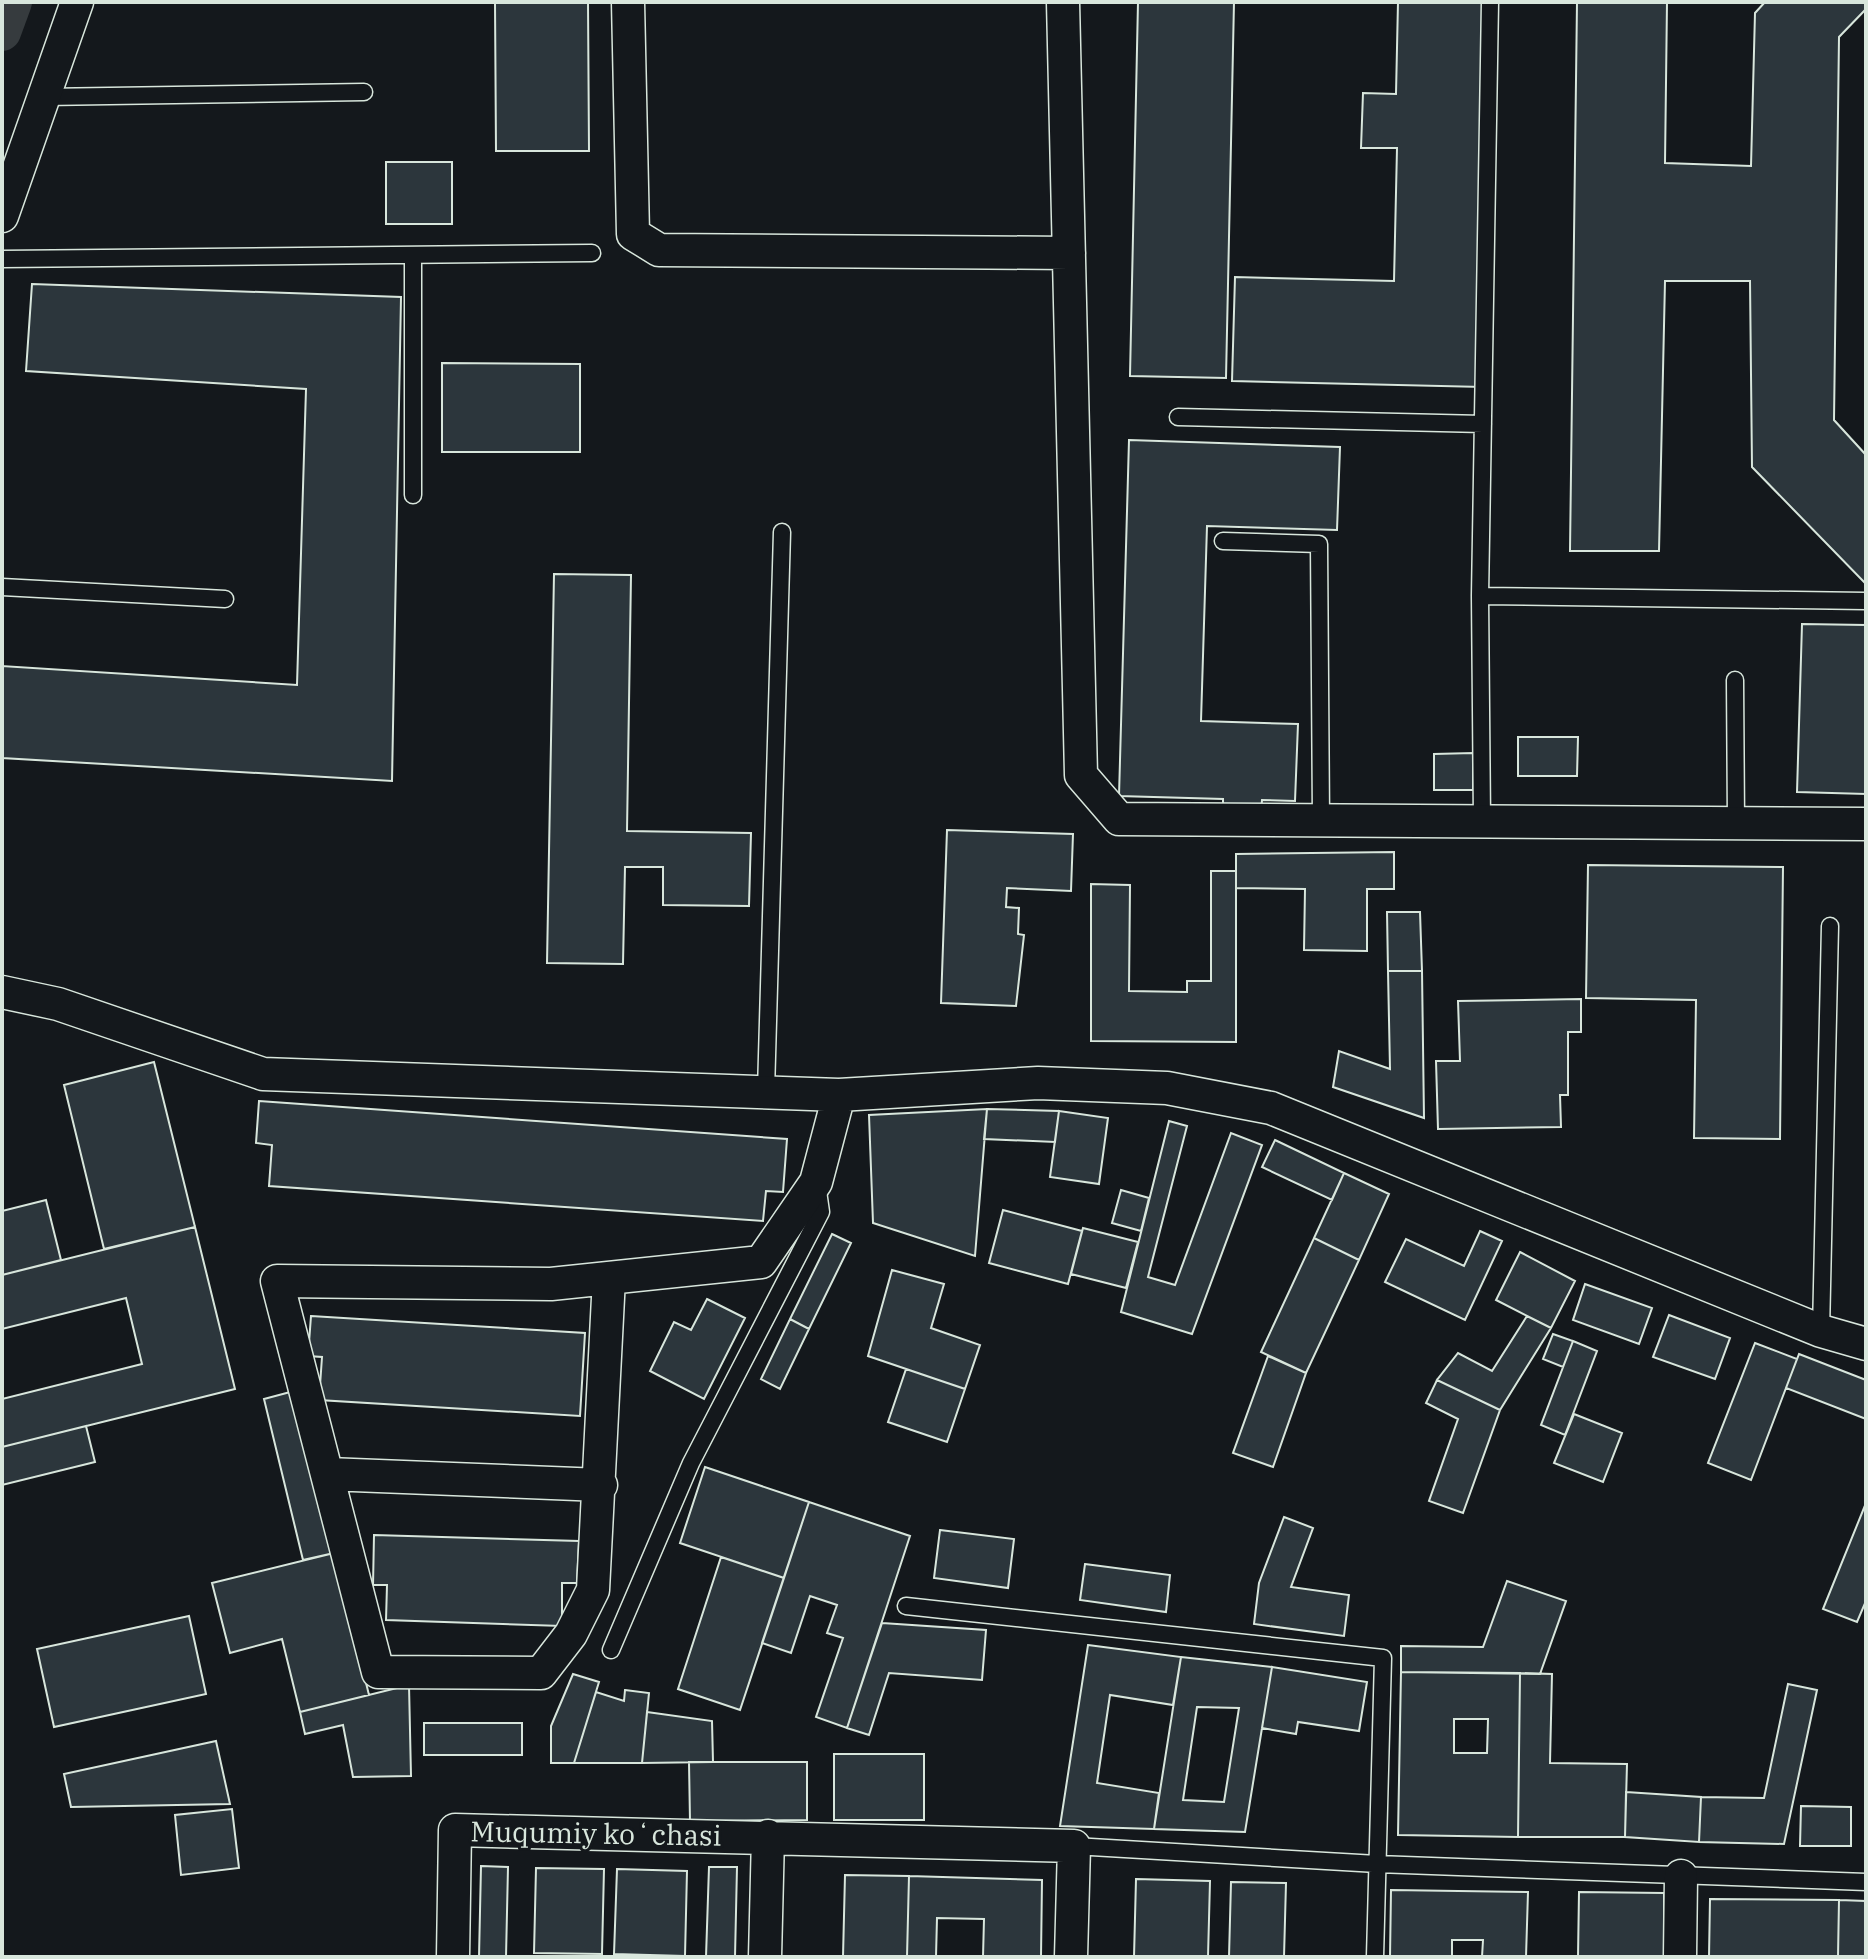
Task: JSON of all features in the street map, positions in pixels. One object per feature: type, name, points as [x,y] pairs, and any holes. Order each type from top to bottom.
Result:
[{"type":"street","points":[[2,216],[77,2]]},
{"type":"street","points":[[628,2],[633,234],[659,250],[1069,253]]},
{"type":"street","points":[[1063,2],[1081,775],[1119,819],[1866,824]]},
{"type":"street","points":[[2,992],[58,1004],[263,1074],[839,1095],[1038,1083],[1167,1088],[1271,1108],[1821,1331],[1866,1344]]},
{"type":"street","points":[[609,1278],[601,1485],[593,1590],[571,1634],[541,1673],[378,1672],[277,1281],[551,1284],[761,1262],[816,1182],[839,1095]]},
{"type":"street","points":[[328,1474],[601,1485]]},
{"type":"street","name":"Muqumiy koʻchasi","points":[[453,1957],[455,1830],[768,1836]]},
{"type":"street","points":[[765,1957],[768,1836],[1074,1846],[1071,1957]]},
{"type":"street","points":[[1680,1957],[1681,1876]]},
{"type":"lane","points":[[1482,821],[1480,596],[1490,2]]},
{"type":"lane","points":[[44,97],[364,92]]},
{"type":"lane","points":[[2,259],[592,253]]},
{"type":"lane","points":[[413,255],[413,495]]},
{"type":"lane","points":[[1178,417],[1483,424]]},
{"type":"lane","points":[[766,1091],[782,532]]},
{"type":"lane","points":[[1223,541],[1319,544],[1321,820]]},
{"type":"lane","points":[[2,587],[225,599]]},
{"type":"lane","points":[[1480,596],[1866,601]]},
{"type":"lane","points":[[1735,680],[1736,823]]},
{"type":"lane","points":[[1821,1331],[1830,926]]},
{"type":"lane","points":[[611,1650],[691,1463],[821,1212],[816,1182]]},
{"type":"lane","points":[[906,1606],[1383,1658],[1375,1957]]},
{"type":"lane","points":[[1074,1846],[1377,1864],[1866,1882]]},
{"type":"building","points":[[495,2],[588,2],[589,151],[496,151]]},
{"type":"building","points":[[1138,2],[1234,2],[1226,378],[1130,376]]},
{"type":"building","points":[[1398,2],[1491,2],[1483,387],[1232,381],[1235,277],[1394,281],[1397,148],[1361,148],[1363,93],[1396,94]]},
{"type":"building","points":[[1577,2],[1667,2],[1665,163],[1751,166],[1755,13],[1765,2],[1866,2],[1866,9],[1839,37],[1834,420],[1866,455],[1866,584],[1752,467],[1750,281],[1665,281],[1659,551],[1570,551]]},
{"type":"building","points":[[386,162],[452,162],[452,224],[386,224]]},
{"type":"building","points":[[32,284],[401,297],[392,781],[2,758],[2,666],[297,685],[306,389],[26,371]]},
{"type":"building","points":[[442,363],[580,364],[580,452],[442,452]]},
{"type":"building","points":[[1129,440],[1340,447],[1337,530],[1207,526],[1201,721],[1298,724],[1295,801],[1262,800],[1261,813],[1223,812],[1223,799],[1119,796]]},
{"type":"building","points":[[554,574],[631,575],[627,831],[751,833],[749,906],[663,905],[663,867],[625,867],[623,964],[547,963]]},
{"type":"building","points":[[1802,624],[1866,625],[1866,794],[1797,792]]},
{"type":"building","points":[[1518,737],[1578,737],[1577,776],[1518,776]]},
{"type":"building","points":[[1473,753],[1473,790],[1434,790],[1434,754]]},
{"type":"building","points":[[947,830],[1073,834],[1071,891],[1007,888],[1006,907],[1019,908],[1018,934],[1024,935],[1016,1006],[941,1003]]},
{"type":"building","points":[[1394,852],[1394,889],[1367,889],[1367,951],[1304,950],[1305,889],[1236,888],[1236,854]]},
{"type":"building","points":[[1588,865],[1783,867],[1780,1139],[1694,1138],[1696,1000],[1586,998]]},
{"type":"building","points":[[1211,871],[1236,871],[1236,1042],[1091,1041],[1091,884],[1130,885],[1129,991],[1187,992],[1187,981],[1211,981]]},
{"type":"building","points":[[1387,912],[1420,912],[1422,971],[1388,971]]},
{"type":"building","points":[[1388,971],[1422,971],[1424,1118],[1333,1087],[1339,1051],[1390,1069]]},
{"type":"building","points":[[1581,999],[1581,1032],[1568,1032],[1568,1095],[1560,1095],[1561,1127],[1438,1129],[1436,1061],[1460,1061],[1458,1001]]},
{"type":"building","points":[[154,1062],[195,1227],[104,1249],[64,1085]]},
{"type":"building","points":[[259,1101],[787,1139],[783,1192],[766,1191],[763,1221],[269,1186],[272,1145],[256,1143]]},
{"type":"building","points":[[987,1109],[1059,1111],[1055,1142],[984,1139]]},
{"type":"building","points":[[987,1109],[975,1256],[873,1223],[869,1115]]},
{"type":"building","points":[[1059,1111],[1108,1118],[1099,1184],[1050,1177]]},
{"type":"building","points":[[1169,1121],[1187,1126],[1148,1277],[1175,1285],[1231,1133],[1262,1145],[1192,1334],[1121,1312]]},
{"type":"building","points":[[1275,1140],[1344,1173],[1332,1200],[1262,1167]]},
{"type":"building","points":[[1344,1173],[1389,1194],[1359,1260],[1314,1238]]},
{"type":"building","points":[[1121,1190],[1149,1198],[1141,1231],[1112,1223]]},
{"type":"building","points":[[46,1200],[61,1260],[2,1275],[2,1211]]},
{"type":"building","points":[[1003,1210],[1082,1231],[1068,1284],[989,1263]]},
{"type":"building","points":[[195,1227],[235,1389],[2,1447],[2,1399],[142,1364],[126,1298],[2,1329],[2,1275]]},
{"type":"building","points":[[1083,1228],[1138,1242],[1126,1288],[1071,1274]]},
{"type":"building","points":[[1480,1231],[1502,1241],[1465,1320],[1385,1282],[1406,1239],[1464,1266]]},
{"type":"building","points":[[832,1234],[851,1243],[809,1329],[790,1319]]},
{"type":"building","points":[[1314,1238],[1359,1260],[1306,1373],[1261,1352]]},
{"type":"building","points":[[1520,1252],[1575,1281],[1551,1328],[1496,1300]]},
{"type":"building","points":[[892,1270],[944,1284],[931,1328],[980,1345],[965,1389],[868,1356]]},
{"type":"building","points":[[1585,1284],[1652,1308],[1639,1344],[1573,1320]]},
{"type":"building","points":[[707,1299],[745,1318],[704,1399],[650,1371],[674,1322],[691,1330]]},
{"type":"building","points":[[1669,1315],[1730,1338],[1715,1379],[1653,1357]]},
{"type":"building","points":[[311,1316],[585,1333],[580,1416],[319,1400],[322,1357],[308,1356]]},
{"type":"building","points":[[1527,1316],[1551,1328],[1500,1410],[1437,1380],[1458,1353],[1492,1371]]},
{"type":"building","points":[[790,1319],[809,1329],[780,1389],[761,1379]]},
{"type":"building","points":[[1553,1334],[1573,1341],[1563,1367],[1543,1359]]},
{"type":"building","points":[[1573,1341],[1597,1351],[1565,1435],[1541,1425]]},
{"type":"building","points":[[1755,1343],[1797,1359],[1751,1480],[1708,1463]]},
{"type":"building","points":[[1799,1354],[1866,1380],[1866,1419],[1786,1388]]},
{"type":"building","points":[[1268,1356],[1306,1373],[1273,1467],[1233,1453]]},
{"type":"building","points":[[906,1369],[965,1389],[947,1442],[888,1422]]},
{"type":"building","points":[[1437,1380],[1500,1410],[1463,1513],[1429,1501],[1458,1419],[1426,1403]]},
{"type":"building","points":[[294,1391],[334,1553],[303,1560],[264,1399]]},
{"type":"building","points":[[1574,1414],[1622,1433],[1603,1482],[1554,1463]]},
{"type":"building","points":[[86,1426],[95,1462],[2,1485],[2,1447]]},
{"type":"building","points":[[705,1467],[809,1502],[784,1578],[680,1543]]},
{"type":"building","points":[[809,1502],[910,1536],[847,1728],[816,1717],[843,1638],[827,1633],[837,1605],[810,1596],[791,1653],[762,1643]]},
{"type":"building","points":[[1866,1503],[1866,1601],[1857,1622],[1823,1609]]},
{"type":"building","points":[[1284,1517],[1313,1528],[1291,1587],[1349,1595],[1344,1636],[1254,1624],[1259,1583]]},
{"type":"building","points":[[940,1530],[1014,1539],[1008,1588],[934,1578]]},
{"type":"building","points":[[374,1535],[579,1541],[577,1583],[562,1583],[562,1626],[386,1620],[387,1585],[373,1585]]},
{"type":"building","points":[[334,1553],[369,1695],[300,1712],[282,1639],[230,1653],[212,1583]]},
{"type":"building","points":[[721,1557],[784,1578],[740,1710],[678,1689]]},
{"type":"building","points":[[1085,1564],[1170,1575],[1166,1612],[1080,1600]]},
{"type":"building","points":[[1507,1581],[1566,1601],[1540,1674],[1401,1672],[1401,1646],[1483,1647]]},
{"type":"building","points":[[189,1616],[206,1694],[54,1727],[37,1649]]},
{"type":"building","points":[[882,1623],[986,1630],[982,1680],[889,1673],[869,1735],[847,1728]]},
{"type":"building","points":[[1088,1645],[1181,1657],[1173,1705],[1110,1695],[1097,1783],[1159,1793],[1154,1829],[1060,1826]]},
{"type":"building","points":[[1181,1657],[1272,1667],[1245,1832],[1154,1829]],"holes":[[[1197,1707],[1239,1708],[1224,1802],[1183,1800]]]},
{"type":"building","points":[[1272,1667],[1367,1682],[1359,1731],[1298,1722],[1296,1734],[1262,1728]]},
{"type":"building","points":[[1401,1672],[1520,1673],[1518,1837],[1398,1835]],"holes":[[[1454,1719],[1488,1719],[1487,1753],[1454,1753]]]},
{"type":"building","points":[[1520,1673],[1552,1674],[1550,1763],[1627,1764],[1625,1837],[1518,1837]]},
{"type":"building","points":[[573,1674],[599,1682],[574,1763],[551,1763],[551,1726]]},
{"type":"building","points":[[1788,1684],[1817,1690],[1784,1844],[1699,1842],[1701,1797],[1764,1798]]},
{"type":"building","points":[[409,1685],[411,1776],[353,1777],[343,1725],[305,1734],[300,1712]]},
{"type":"building","points":[[625,1690],[649,1693],[642,1763],[574,1763],[596,1692],[624,1701]]},
{"type":"building","points":[[647,1712],[712,1721],[713,1762],[642,1763]]},
{"type":"building","points":[[424,1723],[522,1723],[522,1755],[424,1755]]},
{"type":"building","points":[[216,1741],[230,1804],[71,1807],[64,1774]]},
{"type":"building","points":[[834,1754],[924,1754],[924,1820],[834,1820]]},
{"type":"building","points":[[689,1762],[807,1762],[807,1820],[690,1821]]},
{"type":"building","points":[[1626,1792],[1701,1797],[1699,1842],[1625,1837]]},
{"type":"building","points":[[1801,1806],[1851,1807],[1851,1846],[1800,1846]]},
{"type":"building","points":[[232,1809],[239,1868],[181,1875],[175,1815]]},
{"type":"building","points":[[481,1866],[508,1867],[506,1957],[479,1957]]},
{"type":"building","points":[[709,1867],[737,1867],[735,1957],[706,1957]]},
{"type":"building","points":[[536,1868],[604,1869],[602,1954],[534,1953]]},
{"type":"building","points":[[617,1869],[687,1871],[685,1956],[614,1954]]},
{"type":"building","points":[[845,1875],[909,1876],[907,1957],[843,1957]]},
{"type":"building","points":[[909,1876],[1042,1880],[1041,1957],[983,1957],[984,1919],[937,1918],[936,1957],[907,1957]]},
{"type":"building","points":[[1136,1879],[1210,1881],[1208,1957],[1134,1957]]},
{"type":"building","points":[[1231,1882],[1286,1883],[1284,1957],[1229,1957]]},
{"type":"building","points":[[1391,1890],[1528,1892],[1526,1957],[1482,1957],[1483,1940],[1452,1940],[1452,1957],[1390,1957]]},
{"type":"building","points":[[1579,1892],[1664,1893],[1664,1957],[1578,1957]]},
{"type":"building","points":[[1710,1899],[1839,1900],[1838,1957],[1709,1957]]},
{"type":"building","points":[[1839,1900],[1866,1901],[1866,1957],[1838,1957]]},
{"type":"waterway","points":[[2,32],[13,2]]}]
